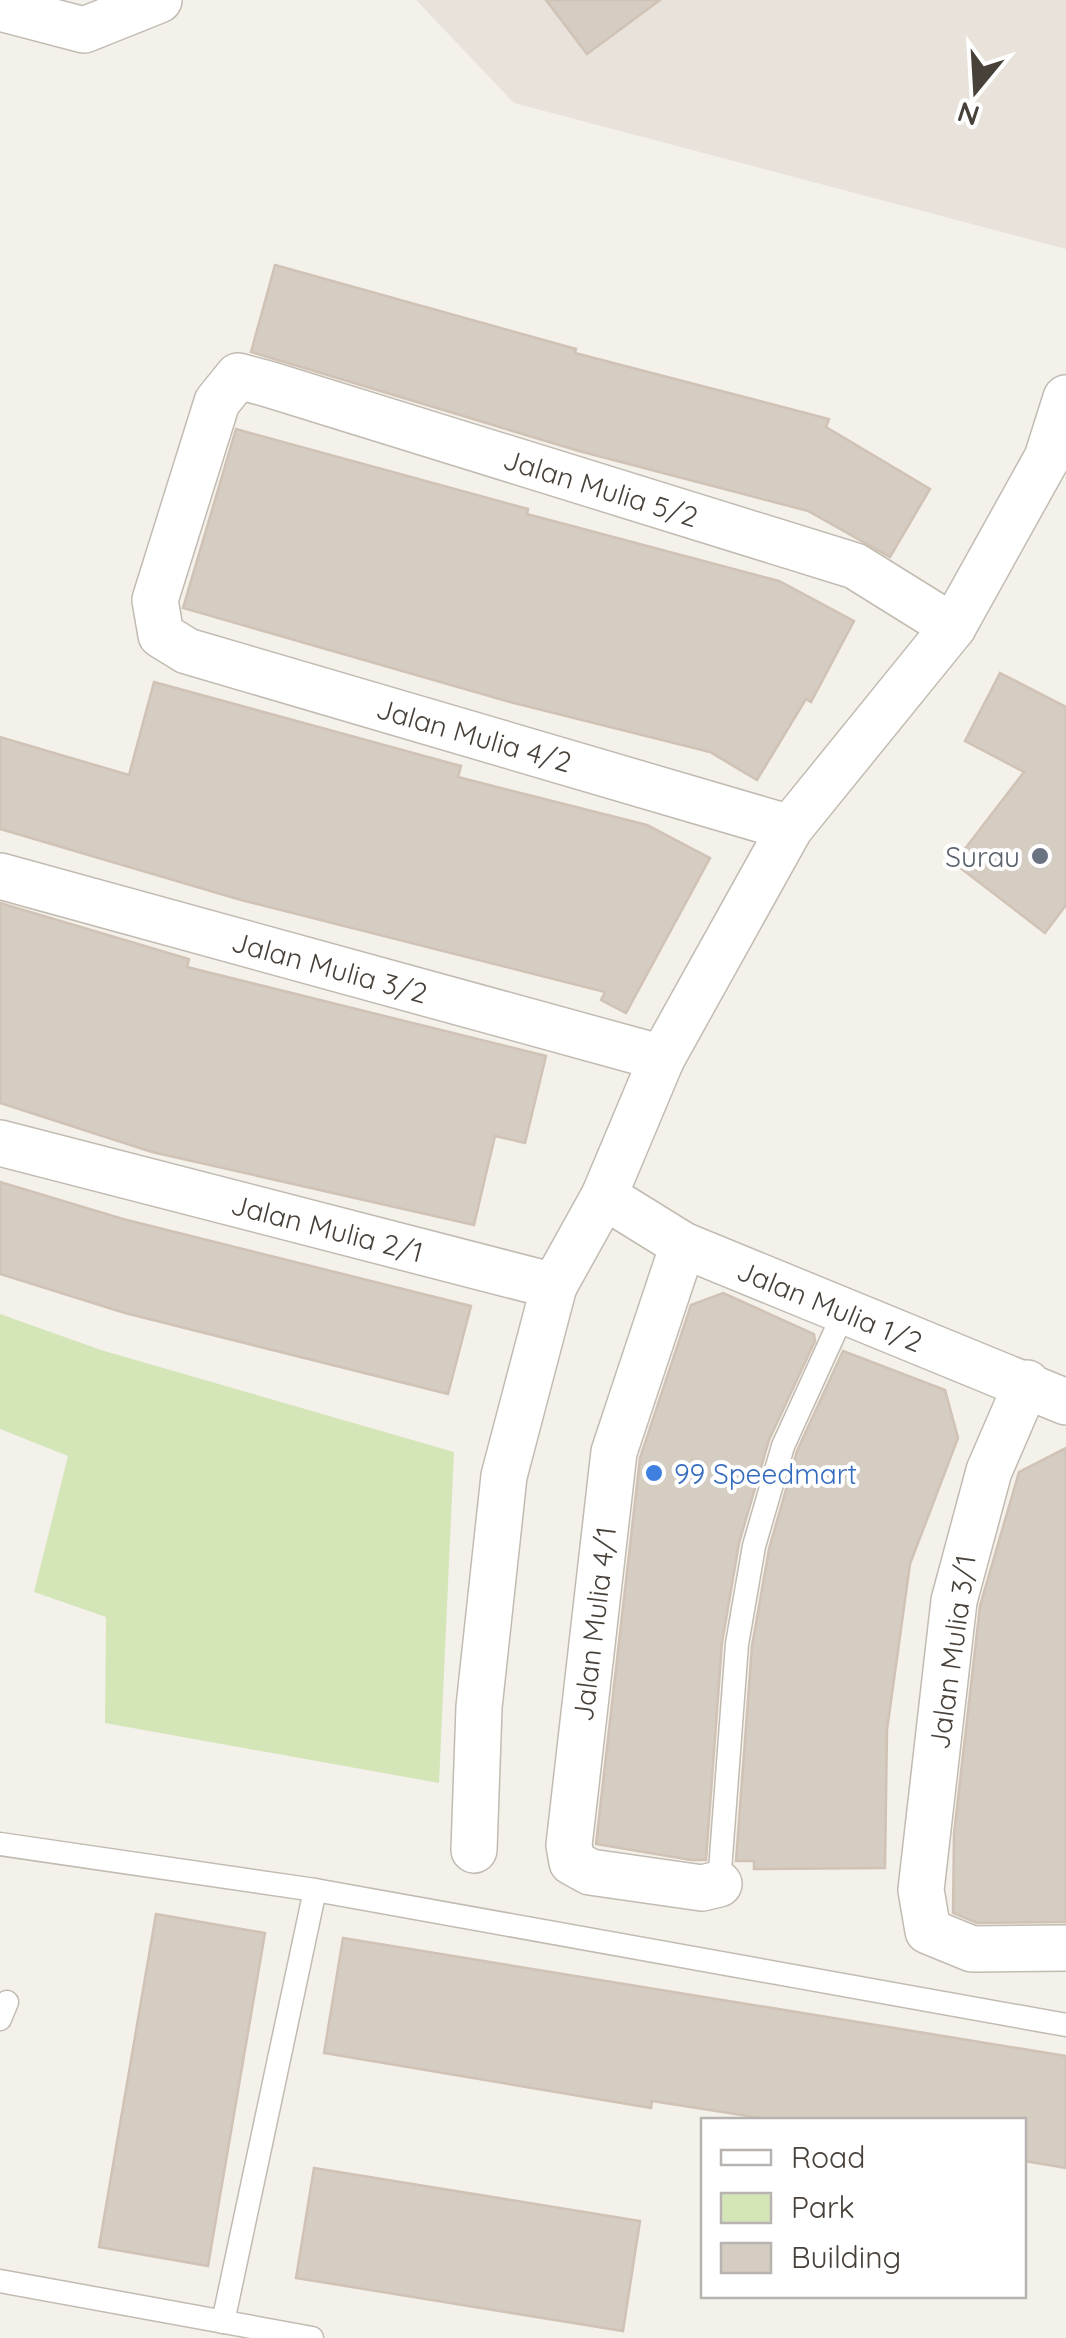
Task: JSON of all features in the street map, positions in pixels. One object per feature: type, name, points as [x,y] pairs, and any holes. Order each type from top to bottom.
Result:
[{"type":"street","points":[[0,8],[84,30],[159,0]]},
{"type":"street","name":"Jalan Mulia 5/2","points":[[161,635],[154,600],[217,402],[238,376],[855,566],[953,627]]},
{"type":"street","points":[[474,1850],[479,1707],[504,1476],[554,1286],[604,1196],[662,1058],[790,828],[953,627],[1047,458],[1066,398]]},
{"type":"street","name":"Jalan Mulia 4/2","points":[[161,635],[186,650],[790,828]]},
{"type":"street","name":"Jalan Mulia 3/2","points":[[0,876],[662,1058]]},
{"type":"street","name":"Jalan Mulia 2/1","points":[[0,1143],[554,1286]]},
{"type":"street","name":"Jalan Mulia 1/2","points":[[604,1196],[683,1245],[1046,1392]]},
{"type":"street","name":"Jalan Mulia 4/1","points":[[683,1245],[614,1452],[568,1845],[572,1862],[590,1872],[702,1888],[719,1884]]},
{"type":"street","name":"Jalan Mulia 3/1","points":[[1046,1392],[989,1470],[954,1601],[922,1890],[928,1931],[972,1949],[1066,1948]]},
{"type":"lane","points":[[719,1884],[737,1644],[754,1546],[783,1446],[845,1310]]},
{"type":"lane","points":[[0,1844],[315,1890],[1066,2025]]},
{"type":"lane","points":[[223,2322],[315,1890]]},
{"type":"lane","points":[[0,2281],[312,2338]]},
{"type":"shaded area","points":[[416,0],[1066,0],[1066,249],[514,103]]},
{"type":"green space","points":[[0,1314],[101,1350],[454,1452],[439,1783],[105,1723],[106,1617],[34,1592],[68,1456],[0,1429]]},
{"type":"building","points":[[546,0],[660,0],[587,54]]},
{"type":"building","points":[[275,265],[576,349],[575,353],[829,419],[826,427],[930,489],[890,557],[808,511],[579,451],[251,352]]},
{"type":"building","points":[[236,429],[528,509],[527,514],[779,581],[854,621],[811,702],[806,699],[757,780],[710,752],[510,702],[183,608]]},
{"type":"building","points":[[1000,673],[1066,707],[1066,905],[1045,933],[954,863],[1024,772],[965,741]]},
{"type":"building","points":[[154,682],[461,766],[458,777],[647,825],[710,858],[626,1013],[601,1000],[605,992],[241,900],[0,829],[0,737],[129,775]]},
{"type":"building","points":[[0,903],[189,959],[187,967],[546,1056],[525,1143],[495,1136],[474,1225],[152,1152],[0,1103]]},
{"type":"building","points":[[0,1182],[123,1219],[471,1306],[448,1394],[125,1313],[0,1274]]},
{"type":"building","points":[[723,1293],[814,1334],[815,1341],[769,1440],[739,1543],[722,1643],[706,1860],[691,1860],[596,1844],[640,1458],[691,1305]]},
{"type":"building","points":[[843,1351],[945,1390],[958,1438],[910,1564],[887,1730],[885,1868],[754,1869],[754,1861],[736,1861],[752,1646],[769,1549],[797,1451]]},
{"type":"building","points":[[1066,1448],[1066,1922],[977,1923],[953,1913],[954,1834],[980,1606],[1019,1472]]},
{"type":"building","points":[[156,1914],[265,1933],[208,2266],[99,2247]]},
{"type":"building","points":[[343,1938],[1066,2056],[1066,2168],[1026,2161],[1026,2118],[760,2118],[652,2101],[651,2108],[324,2053]]},
{"type":"building","points":[[314,2168],[640,2221],[623,2331],[296,2278]]},
{"type":"place","name":"Surau","points":[[1040,856]]},
{"type":"place","name":"99 Speedmart","points":[[654,1473]]}]
